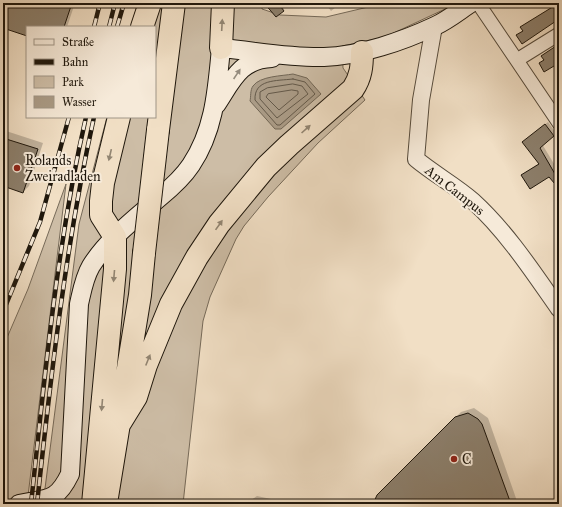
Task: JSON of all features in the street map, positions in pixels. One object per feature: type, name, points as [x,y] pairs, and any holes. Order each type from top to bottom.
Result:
[{"type":"highway","points":[[142,26],[150,3]]},
{"type":"highway","points":[[106,504],[140,295],[158,130],[174,3]]},
{"type":"highway","points":[[169,49],[186,3]]},
{"type":"highway","points":[[221,48],[223,3]]},
{"type":"highway","points":[[120,423],[136,397],[146,365],[171,304],[197,258],[219,224],[266,167],[353,89],[358,80],[362,66],[362,52]]},
{"type":"highway","points":[[93,504],[115,269],[115,237],[102,215],[101,201],[103,183],[119,118]]},
{"type":"main road","points":[[19,504],[56,496],[70,474],[79,304],[83,285],[91,266],[115,237],[172,187],[190,166],[202,147],[215,107],[221,48],[324,57],[362,52],[406,38],[434,26],[471,3]]},
{"type":"main road","points":[[215,107],[241,68],[259,58],[305,56]]},
{"type":"street","points":[[478,3],[559,123]]},
{"type":"street","name":"Am Campus","points":[[434,26],[421,100],[416,159],[433,174],[472,199],[487,214],[526,262],[559,310]]},
{"type":"street","points":[[517,60],[559,34]]},
{"type":"green space","points":[[138,3],[262,3],[262,9],[280,15],[326,17],[385,3],[458,3],[385,37],[342,46],[343,68],[365,100],[318,143],[268,197],[244,226],[236,239],[210,297],[203,321],[183,504],[43,504],[79,224],[107,118],[156,118],[156,26],[131,26]]},
{"type":"green space","points":[[66,184],[27,504],[3,504],[3,347],[28,289]]},
{"type":"water","points":[[293,74],[307,78],[321,94],[281,129],[275,129],[250,101],[251,89],[256,83],[266,78]]},
{"type":"building","points":[[3,3],[72,3],[64,26],[26,26],[26,36],[3,28]]},
{"type":"building","points":[[264,3],[278,3],[284,11],[276,17]]},
{"type":"building","points":[[559,3],[559,19],[522,44],[516,35],[523,31],[520,27]]},
{"type":"building","points":[[559,44],[559,63],[544,72],[539,63],[544,60],[541,56]]},
{"type":"building","points":[[545,124],[554,136],[540,148],[559,181],[555,184],[549,177],[530,189],[521,175],[539,164],[522,142]]},
{"type":"building","name":"Rolands Zweiradladen","points":[[3,138],[38,149],[23,193],[3,186]]},
{"type":"building","name":"C","points":[[468,413],[478,419],[482,424],[511,504],[373,504],[377,495],[455,417]]},
{"type":"railway","points":[[94,26],[100,3]]},
{"type":"railway","points":[[109,26],[115,3]]},
{"type":"railway","points":[[117,26],[124,3]]},
{"type":"railway","points":[[3,312],[40,222],[69,118]]},
{"type":"railway","points":[[31,504],[53,309],[67,213],[86,118]]},
{"type":"railway","points":[[37,504],[67,261],[94,118]]},
{"type":"place","name":"Rolands Zweiradladen","points":[[17,168]]},
{"type":"place","name":"C","points":[[454,459]]}]
